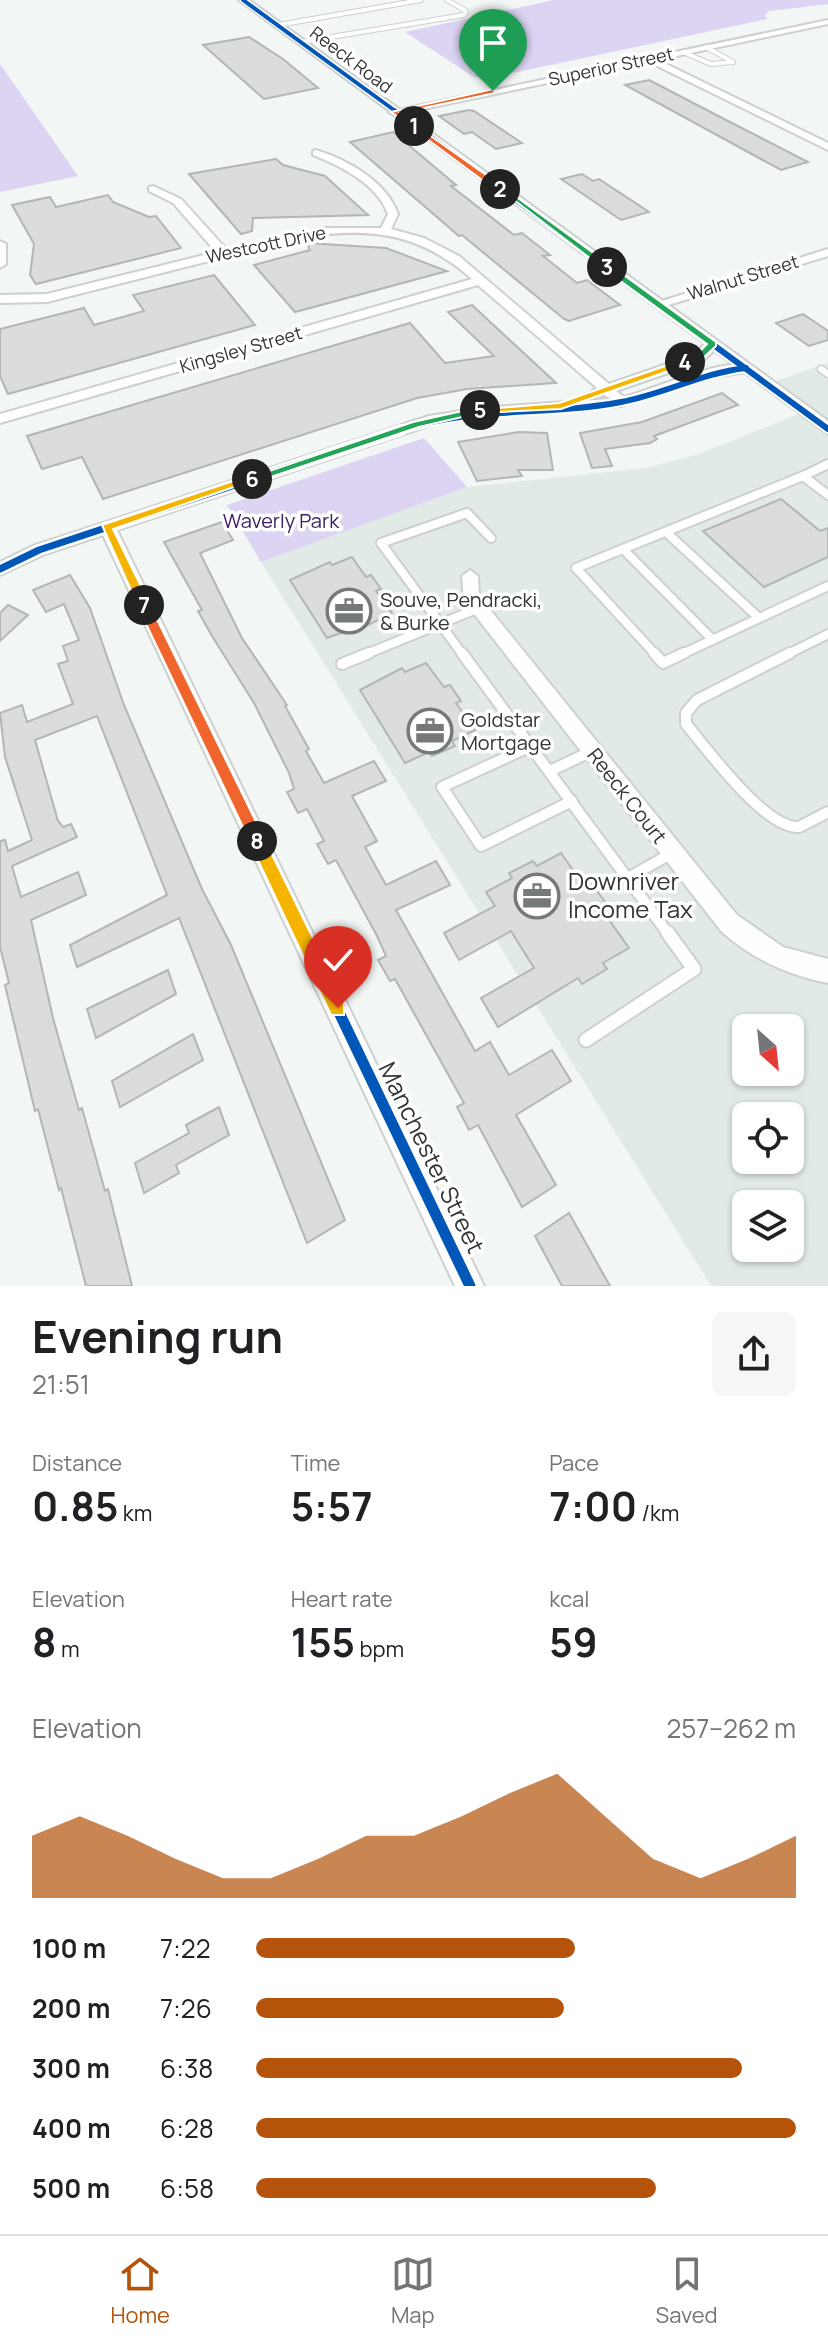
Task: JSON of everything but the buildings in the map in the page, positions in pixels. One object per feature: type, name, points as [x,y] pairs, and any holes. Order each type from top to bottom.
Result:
[{"type":"street","name":"Reeck Road","points":[[243,0],[828,429]]},
{"type":"street","name":"Superior Street","points":[[394,112],[828,22]]},
{"type":"street","points":[[650,59],[828,147]]},
{"type":"street","points":[[316,153],[348,167],[387,200],[393,214],[385,231]]},
{"type":"street","points":[[153,189],[177,201],[224,254]]},
{"type":"street","name":"Westcott Drive","points":[[0,299],[47,298],[319,232],[385,231],[438,247],[481,280],[621,402]]},
{"type":"street","points":[[0,244],[0,264]]},
{"type":"street","name":"Walnut Street","points":[[658,304],[828,252]]},
{"type":"street","name":"Kingsley Street","points":[[0,419],[481,280]]},
{"type":"street","points":[[561,406],[698,358],[713,344]]},
{"type":"street","points":[[0,569],[39,550],[434,419],[493,409],[621,402],[714,370],[746,368]]},
{"type":"street","name":"Manchester Street","points":[[107,527],[470,1286]]},
{"type":"street","name":"Reeck Court","points":[[470,576],[470,597],[672,853],[743,937],[790,963],[828,971]]},
{"type":"lane","points":[[278,25],[421,0]]},
{"type":"lane","points":[[301,42],[464,15],[466,11],[447,0]]},
{"type":"lane","points":[[345,13],[373,31]]},
{"type":"lane","points":[[683,52],[711,64],[733,62],[706,47]]},
{"type":"lane","points":[[828,464],[576,568],[663,663],[828,586]]},
{"type":"lane","points":[[803,476],[828,495]]},
{"type":"lane","points":[[491,538],[467,513],[381,543],[694,969],[586,1040]]},
{"type":"lane","points":[[666,532],[759,618]]},
{"type":"lane","points":[[623,549],[713,640]]},
{"type":"lane","points":[[342,664],[479,608]]},
{"type":"lane","points":[[828,634],[697,700],[686,713],[686,724],[767,814],[786,827],[802,827],[828,813]]},
{"type":"lane","points":[[531,746],[442,787],[481,846],[572,801]]},
{"type":"lane","points":[[550,771],[592,751]]},
{"type":"lane","points":[[628,878],[672,853]]},
{"type":"shaded area","points":[[828,363],[828,1286],[711,1286],[261,562],[467,487],[646,468],[699,454],[804,412],[767,384]]},
{"type":"green space","points":[[554,0],[828,0],[828,4],[769,11],[765,15],[767,19],[484,79],[474,77],[405,32]]},
{"type":"green space","points":[[0,64],[78,176],[0,192]]},
{"type":"green space","name":"Waverly Park","points":[[424,438],[467,487],[261,562],[227,505]]},
{"type":"cycle path","points":[[243,0],[828,429]]},
{"type":"cycle path","points":[[0,569],[39,550],[434,419],[481,412],[620,402],[711,373],[746,368]]},
{"type":"cycle path","points":[[107,527],[470,1286]]},
{"type":"place","name":"Souve, Pendracki, & Burke","points":[[349,611]]},
{"type":"place","name":"Goldstar Mortgage","points":[[430,731]]},
{"type":"place","name":"Downriver Income Tax","points":[[537,896]]},
{"type":"route","points":[[338,1008],[107,527],[434,419],[493,409],[561,406],[698,358],[713,344],[394,112],[493,91]]}]
